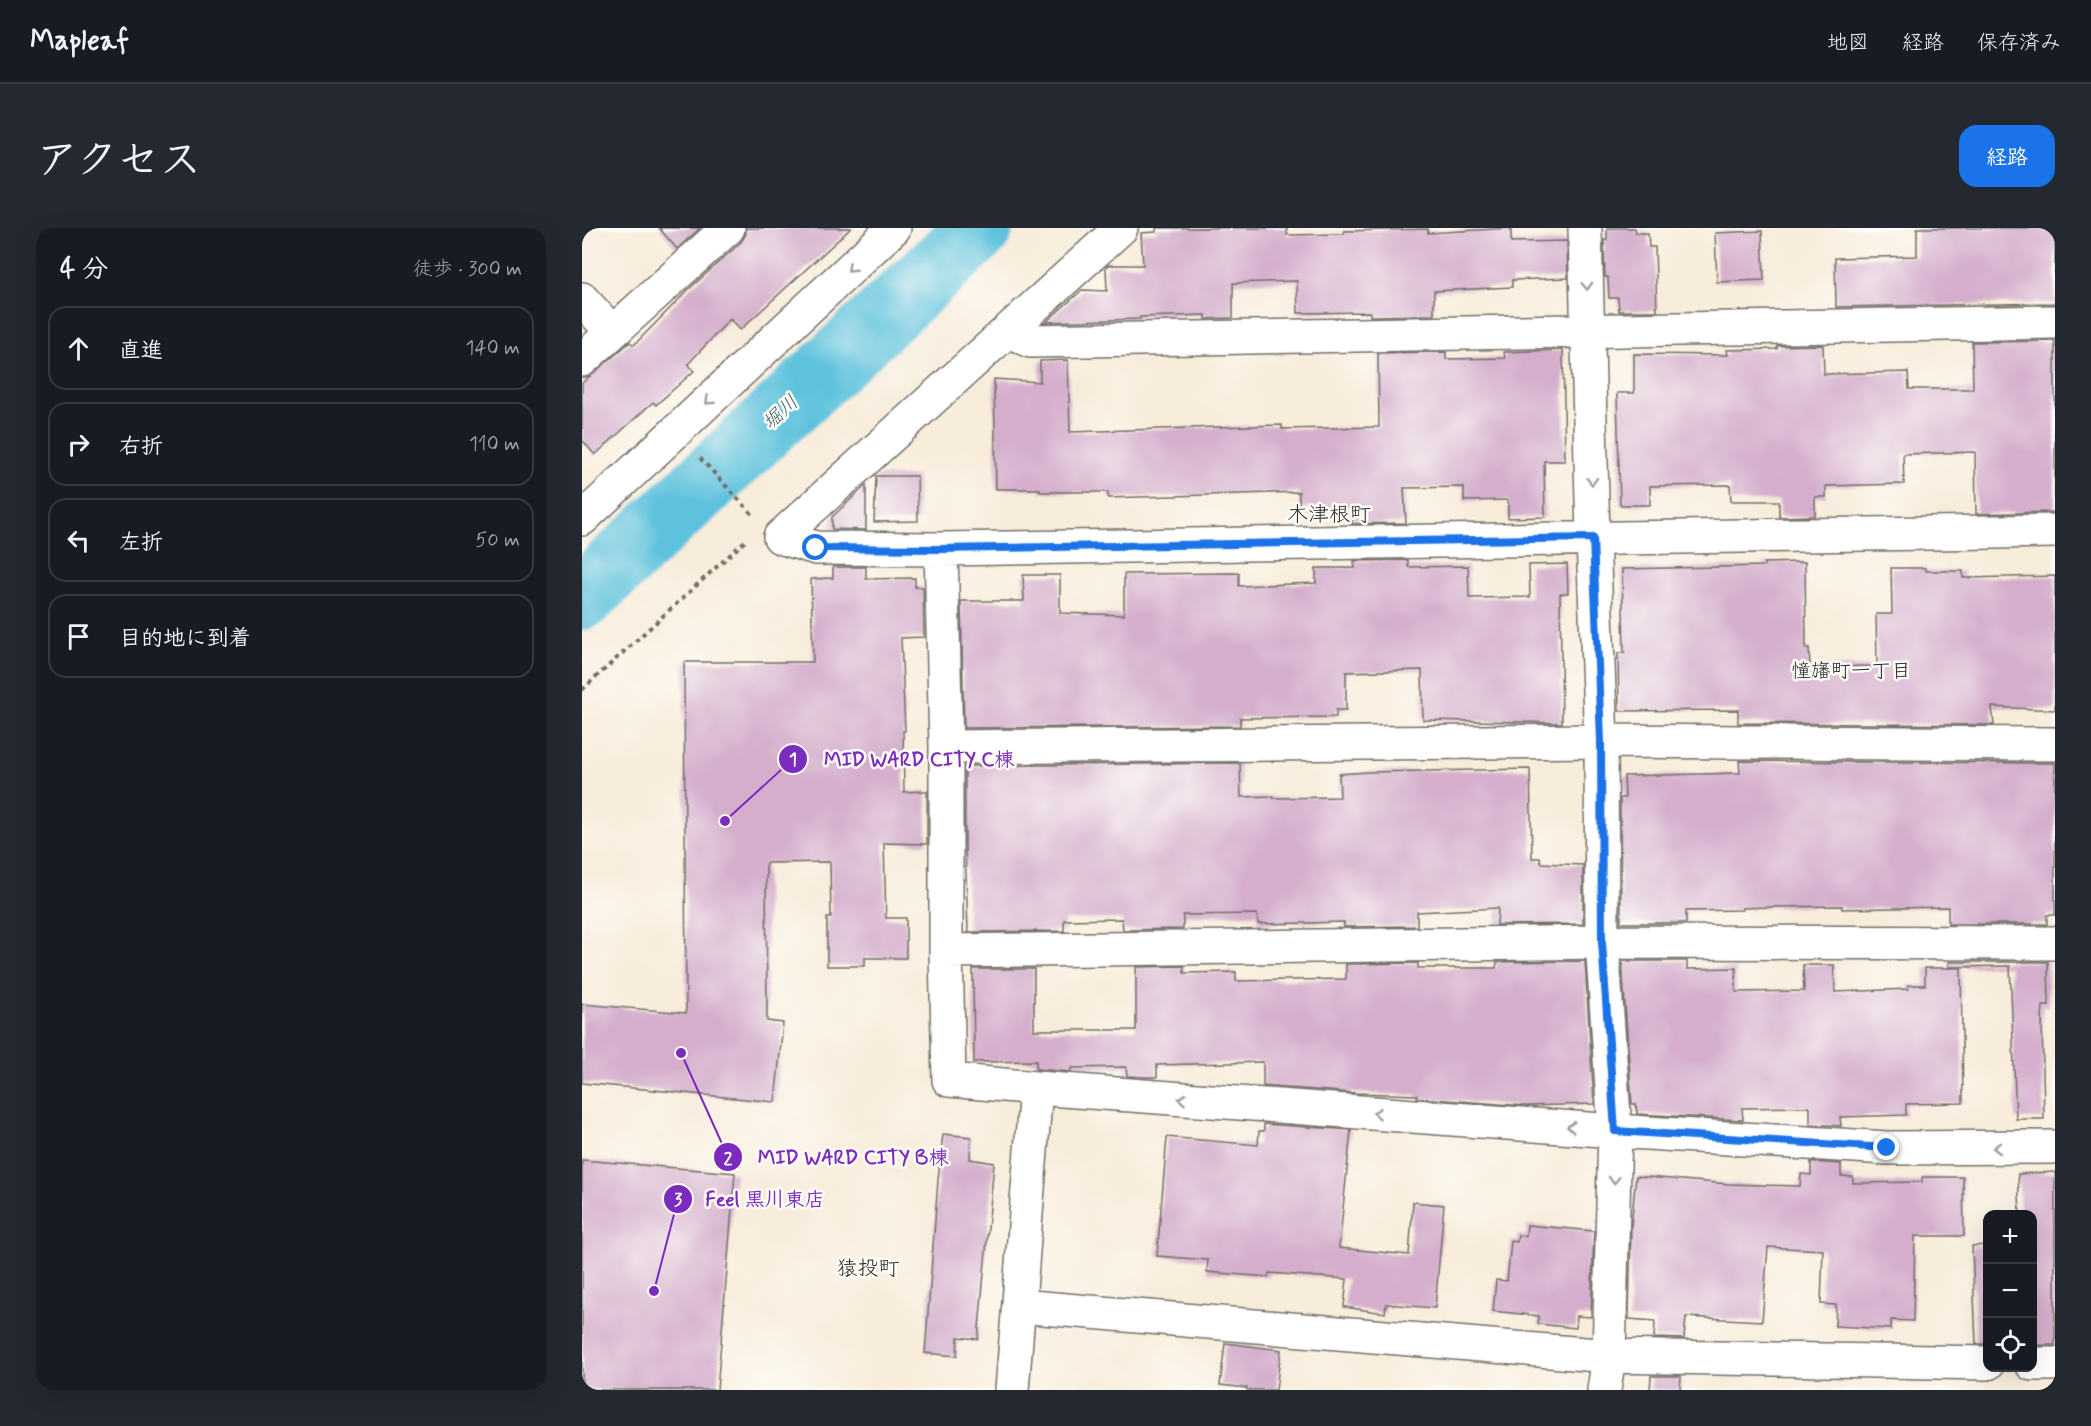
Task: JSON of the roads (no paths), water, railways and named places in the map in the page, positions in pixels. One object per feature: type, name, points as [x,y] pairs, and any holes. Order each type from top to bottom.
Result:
[{"type":"street","points":[[582,360],[728,228]]},
{"type":"street","points":[[582,519],[894,228]]},
{"type":"street","points":[[1121,228],[780,537],[816,548],[941,549],[2055,531]]},
{"type":"street","points":[[1585,228],[1601,741],[1602,942],[1615,1131],[1609,1356],[1604,1390]]},
{"type":"street","points":[[582,299],[612,332]]},
{"type":"street","points":[[1008,330],[1030,341],[2055,322]]},
{"type":"street","points":[[941,549],[946,747],[946,951],[949,1080],[1615,1131],[1887,1148],[2055,1147]]},
{"type":"street","points":[[946,747],[1601,741],[2055,744]]},
{"type":"street","points":[[946,951],[1602,942],[2055,943]]},
{"type":"street","points":[[1012,1390],[1036,1088]]},
{"type":"street","points":[[1018,1306],[1609,1356],[1983,1363]]},
{"type":"street","points":[[2037,1364],[2055,1364]]},
{"type":"waterway","name":"堀川","points":[[582,597],[980,228]]},
{"type":"place","name":"MID WARD CITY C棟","points":[[725,821]]},
{"type":"place","name":"MID WARD CITY B棟","points":[[681,1053]]},
{"type":"place","name":"Feel 黒川東店","points":[[654,1291]]},
{"type":"district","name":"木津根町","points":[[1329,515]]},
{"type":"district","name":"憧旛町一丁目","points":[[1851,671]]},
{"type":"district","name":"猿投町","points":[[868,1269]]}]
